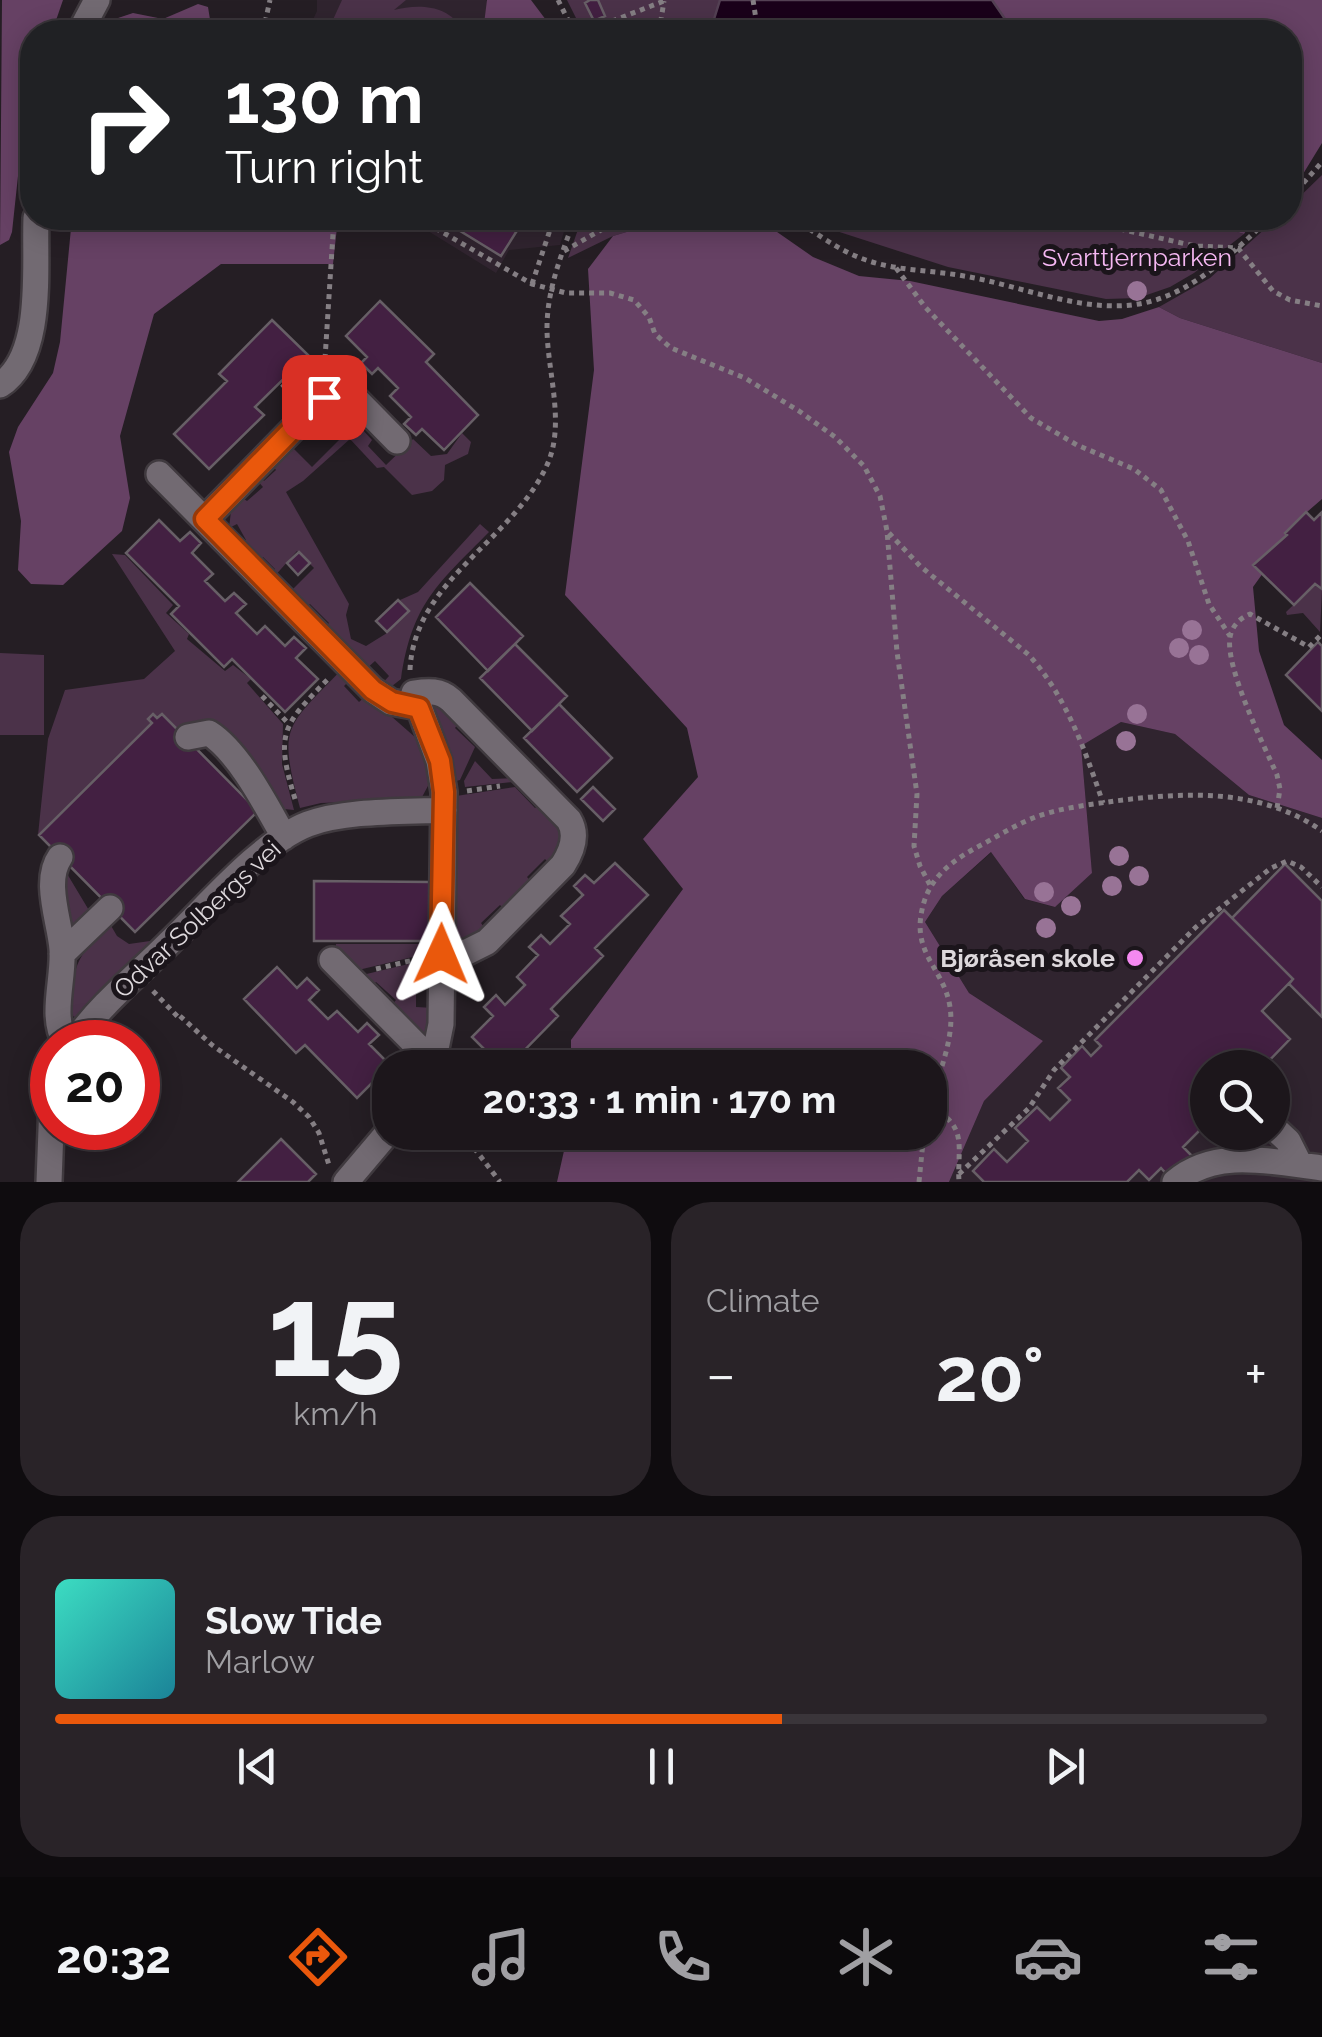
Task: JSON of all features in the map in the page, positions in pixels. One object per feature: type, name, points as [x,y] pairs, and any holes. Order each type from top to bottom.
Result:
[{"type":"street","points":[[0,385],[19,368],[30,338],[35,230]]},
{"type":"street","points":[[205,519],[339,382],[397,441]]},
{"type":"street","points":[[159,474],[381,696],[405,707],[430,691],[446,696],[572,826],[574,841],[568,858],[486,942],[466,952],[441,954]]},
{"type":"street","points":[[417,700],[440,761],[444,801],[441,1024],[436,1050]]},
{"type":"street","points":[[188,736],[209,733],[221,742],[265,803],[294,831]]},
{"type":"street","name":"Odvar Solbergs vei","points":[[92,1020],[249,866],[294,831],[337,817],[394,814],[444,801]]},
{"type":"street","points":[[58,1020],[62,954],[52,872],[60,858]]},
{"type":"street","points":[[62,954],[110,908]]},
{"type":"street","points":[[340,968],[419,1050]]},
{"type":"street","points":[[1290,1143],[1311,1166]]},
{"type":"street","points":[[340,1178],[372,1147]]},
{"type":"street","points":[[49,1182],[50,1150]]},
{"type":"street","points":[[1175,1182],[1215,1150]]},
{"type":"street","points":[[1234,1150],[1311,1166]]},
{"type":"path","points":[[615,20],[664,1]]},
{"type":"path","points":[[1302,184],[1322,162]]},
{"type":"path","points":[[326,351],[333,230]]},
{"type":"path","points":[[439,230],[532,284],[550,290],[626,296],[642,309],[656,334],[672,348],[745,378],[823,428],[864,466],[874,481],[886,531],[897,652],[917,794],[914,846],[931,887]]},
{"type":"path","points":[[532,284],[550,230]]},
{"type":"path","points":[[417,700],[411,655],[423,617],[449,582],[518,513],[553,451],[547,330],[550,290],[571,230]]},
{"type":"path","points":[[563,252],[601,230]]},
{"type":"path","points":[[812,230],[850,254],[896,268],[967,276],[1118,306],[1150,302],[1184,288],[1257,230]]},
{"type":"path","points":[[1125,230],[1195,246],[1238,248],[1272,291],[1290,300],[1322,306]]},
{"type":"path","points":[[896,268],[925,307],[1031,418],[1077,445],[1134,469],[1162,490],[1188,541],[1209,604],[1230,636],[1242,692],[1277,775],[1277,808]]},
{"type":"path","points":[[886,531],[920,566],[1044,671],[1071,718],[1103,802]]},
{"type":"path","points":[[1230,636],[1238,621],[1250,614],[1309,647],[1322,634]]},
{"type":"path","points":[[294,831],[284,756],[288,722],[344,662]]},
{"type":"path","points":[[262,696],[288,722]]},
{"type":"path","points":[[444,801],[514,784],[524,774]]},
{"type":"path","points":[[943,1050],[951,1014],[947,996],[922,942],[924,906],[944,869],[963,855],[1036,816],[1103,802],[1198,793],[1277,808],[1322,831]]},
{"type":"path","points":[[959,1178],[1029,1108],[1054,1070],[1224,902],[1270,868],[1287,862],[1322,887]]},
{"type":"path","points":[[340,968],[441,954]]},
{"type":"path","points":[[148,985],[212,1046],[293,1102],[309,1118],[340,1178]]},
{"type":"path","points":[[947,1116],[958,1132],[959,1178]]},
{"type":"path","points":[[476,1150],[500,1182]]},
{"type":"path","points":[[919,1182],[922,1150]]},
{"type":"shaded area","points":[[2,0],[63,0],[56,20],[20,20],[20,157],[12,232],[9,240],[0,245]]},
{"type":"shaded area","points":[[317,0],[486,0],[507,20],[313,20]]},
{"type":"shaded area","points":[[487,0],[531,0],[546,20],[484,20]]},
{"type":"shaded area","points":[[720,0],[992,0],[1006,20],[714,20]]},
{"type":"shaded area","points":[[992,0],[1322,0],[1322,143],[1302,175],[1302,20],[1006,20]]},
{"type":"shaded area","points":[[198,4],[208,7],[210,20],[115,20],[133,13],[163,19]]},
{"type":"shaded area","points":[[71,230],[337,230],[333,264],[221,264],[154,314],[120,436],[130,498],[122,531],[63,585],[31,584],[18,570],[21,521],[9,452],[18,427],[53,373],[60,342]]},
{"type":"shaded area","points":[[426,230],[564,230],[560,245],[509,250],[496,273]]},
{"type":"shaded area","points":[[633,230],[774,230],[813,257],[859,276],[910,281],[1099,321],[1122,319],[1159,307],[1180,318],[1322,363],[1322,499],[1307,512],[1253,587],[1259,651],[1284,725],[1322,760],[1322,818],[1249,795],[1175,734],[1121,722],[1081,746],[1092,873],[1055,907],[1025,899],[991,852],[942,896],[925,922],[969,993],[1043,1041],[984,1101],[949,1182],[557,1182],[564,1150],[947,1150],[947,1050],[571,1050],[571,1040],[683,889],[643,839],[698,777],[687,728],[565,595],[594,370],[588,269],[613,236]]},
{"type":"shaded area","name":"Bjøråsen skole","points":[[1121,722],[1175,734],[1249,795],[1322,818],[1322,1182],[949,1182],[984,1101],[1043,1041],[969,993],[925,922],[942,896],[992,852],[1024,899],[1054,907],[1092,873],[1081,746]]},
{"type":"green space","points":[[342,0],[406,0],[394,10],[432,8],[455,20],[333,20]]},
{"type":"green space","points":[[567,0],[992,0],[1006,20],[577,20]]},
{"type":"green space","points":[[1322,175],[1322,363],[1180,318],[1159,307],[1210,278],[1264,230],[1302,230],[1302,194]]},
{"type":"green space","points":[[578,230],[633,230],[613,236],[568,258]]},
{"type":"green space","name":"Svarttjernparken","points":[[833,230],[1231,230],[1244,234],[1194,273],[1170,287],[1138,298],[1106,299],[948,267]]},
{"type":"green space","points":[[361,418],[366,421],[361,428],[372,440],[368,446],[386,465],[413,439],[431,456],[447,454],[462,433],[471,442],[468,454],[445,465],[444,480],[432,491],[412,495],[384,467],[377,468],[350,439],[286,492],[349,604],[346,615],[351,639],[366,646],[387,633],[409,611],[400,600],[418,592],[480,524],[489,532],[430,596],[412,631],[401,679],[387,690],[380,686],[389,676],[375,661],[365,670],[323,629],[329,623],[310,604],[303,609],[288,594],[314,568],[297,551],[273,578],[270,576],[275,569],[263,557],[257,563],[238,544],[246,540],[237,524],[229,528],[232,503],[238,495],[247,501],[263,487],[255,478],[264,481],[276,470],[271,463],[290,445],[312,467]]},
{"type":"green space","points":[[112,554],[125,555],[173,605],[166,613],[189,634],[187,639],[225,671],[233,665],[251,679],[247,683],[283,724],[282,764],[294,810],[284,809],[239,747],[217,727],[197,721],[170,734],[155,720],[38,835],[48,739],[65,690],[144,679],[175,651]]},
{"type":"green space","points":[[1314,585],[1322,590],[1320,632],[1303,613],[1286,612]]},
{"type":"green space","points":[[0,653],[44,655],[44,735],[0,735]]},
{"type":"green space","points":[[342,669],[351,679],[344,686],[359,702],[367,695],[424,745],[430,782],[421,799],[321,803],[300,808],[289,760],[291,730],[308,704]]},
{"type":"green space","points":[[439,704],[461,720],[455,728],[475,747],[460,780],[456,781],[432,710]]},
{"type":"green space","points":[[475,761],[492,779],[518,778],[513,782],[465,787],[464,781]]},
{"type":"green space","points":[[515,787],[535,808],[542,803],[559,820],[566,840],[551,865],[545,859],[527,877],[533,884],[506,911],[500,905],[481,923],[486,930],[462,940],[452,931],[456,796]]},
{"type":"green space","points":[[66,872],[90,912],[75,925],[68,921],[62,895]]},
{"type":"green space","points":[[110,924],[117,936],[129,944],[154,944],[74,1017],[70,1012],[78,963]]},
{"type":"green space","points":[[426,936],[432,936],[434,952],[354,971],[335,953],[336,944],[426,944]]},
{"type":"green space","points":[[434,958],[434,975],[416,975],[416,1007],[434,1008],[428,1039],[390,1007],[396,1000],[376,982],[370,988],[358,976]]},
{"type":"building","points":[[598,0],[605,16],[594,20],[585,3]]},
{"type":"building","points":[[459,230],[517,230],[501,256]]},
{"type":"building","points":[[380,301],[434,354],[426,362],[478,415],[444,450],[422,429],[416,435],[404,424],[411,417],[390,396],[398,388],[378,368],[372,374],[361,363],[367,357],[346,336]]},
{"type":"building","points":[[272,320],[308,355],[255,407],[264,415],[209,469],[174,434],[227,381],[219,374]]},
{"type":"building","points":[[1306,512],[1314,520],[1322,512],[1322,589],[1315,584],[1294,605],[1253,565]]},
{"type":"building","points":[[159,520],[180,541],[190,532],[201,543],[192,553],[213,574],[205,581],[225,601],[234,593],[246,604],[236,613],[257,634],[265,626],[285,646],[294,637],[306,648],[296,658],[318,679],[285,712],[232,659],[224,667],[171,614],[179,606],[126,553]]},
{"type":"building","points":[[299,552],[310,563],[298,575],[287,563]]},
{"type":"building","points":[[470,583],[523,636],[488,671],[436,617]]},
{"type":"building","points":[[398,600],[409,611],[387,632],[376,621]]},
{"type":"building","points":[[1318,642],[1322,646],[1322,711],[1286,675]]},
{"type":"building","points":[[515,644],[567,696],[532,731],[480,678]]},
{"type":"building","points":[[559,704],[612,758],[577,792],[524,738]]},
{"type":"building","points":[[153,714],[157,718],[162,714],[258,811],[135,932],[39,835],[152,723],[148,719]]},
{"type":"building","points":[[593,787],[615,809],[603,821],[581,799]]},
{"type":"building","points":[[615,863],[648,895],[595,948],[603,956],[551,1009],[558,1016],[525,1050],[485,1050],[472,1037],[493,1016],[484,1007],[496,995],[505,1005],[525,985],[517,977],[538,955],[529,947],[541,935],[550,944],[570,924],[561,916],[583,895],[574,886],[585,875],[594,883]]},
{"type":"building","points":[[1285,864],[1322,901],[1322,1017],[1289,984],[1293,979],[1232,918]]},
{"type":"building","points":[[314,881],[431,882],[430,941],[314,941]]},
{"type":"building","points":[[1224,910],[1293,979],[1262,1011],[1290,1039],[1279,1050],[1190,1050],[1190,1140],[1183,1147],[1192,1156],[1170,1178],[1161,1168],[1149,1180],[1139,1170],[1127,1182],[984,1182],[973,1171],[994,1149],[1007,1162],[1028,1141],[1015,1128],[1037,1107],[1050,1120],[1070,1100],[1058,1088],[1070,1077],[1061,1068],[1082,1046],[1091,1056],[1101,1046],[1095,1040]]},
{"type":"building","points":[[277,967],[297,988],[307,978],[319,990],[309,1000],[328,1019],[337,1011],[358,1032],[367,1023],[379,1035],[369,1044],[375,1050],[372,1083],[357,1098],[305,1045],[296,1053],[244,999]]},
{"type":"building","points":[[281,1139],[316,1174],[308,1182],[238,1182]]},
{"type":"place","name":"Bjøråsen skole","points":[[1135,958]]},
{"type":"route","points":[[324,397],[205,519],[373,690],[392,702],[419,708],[440,761],[444,792],[441,954]]}]
